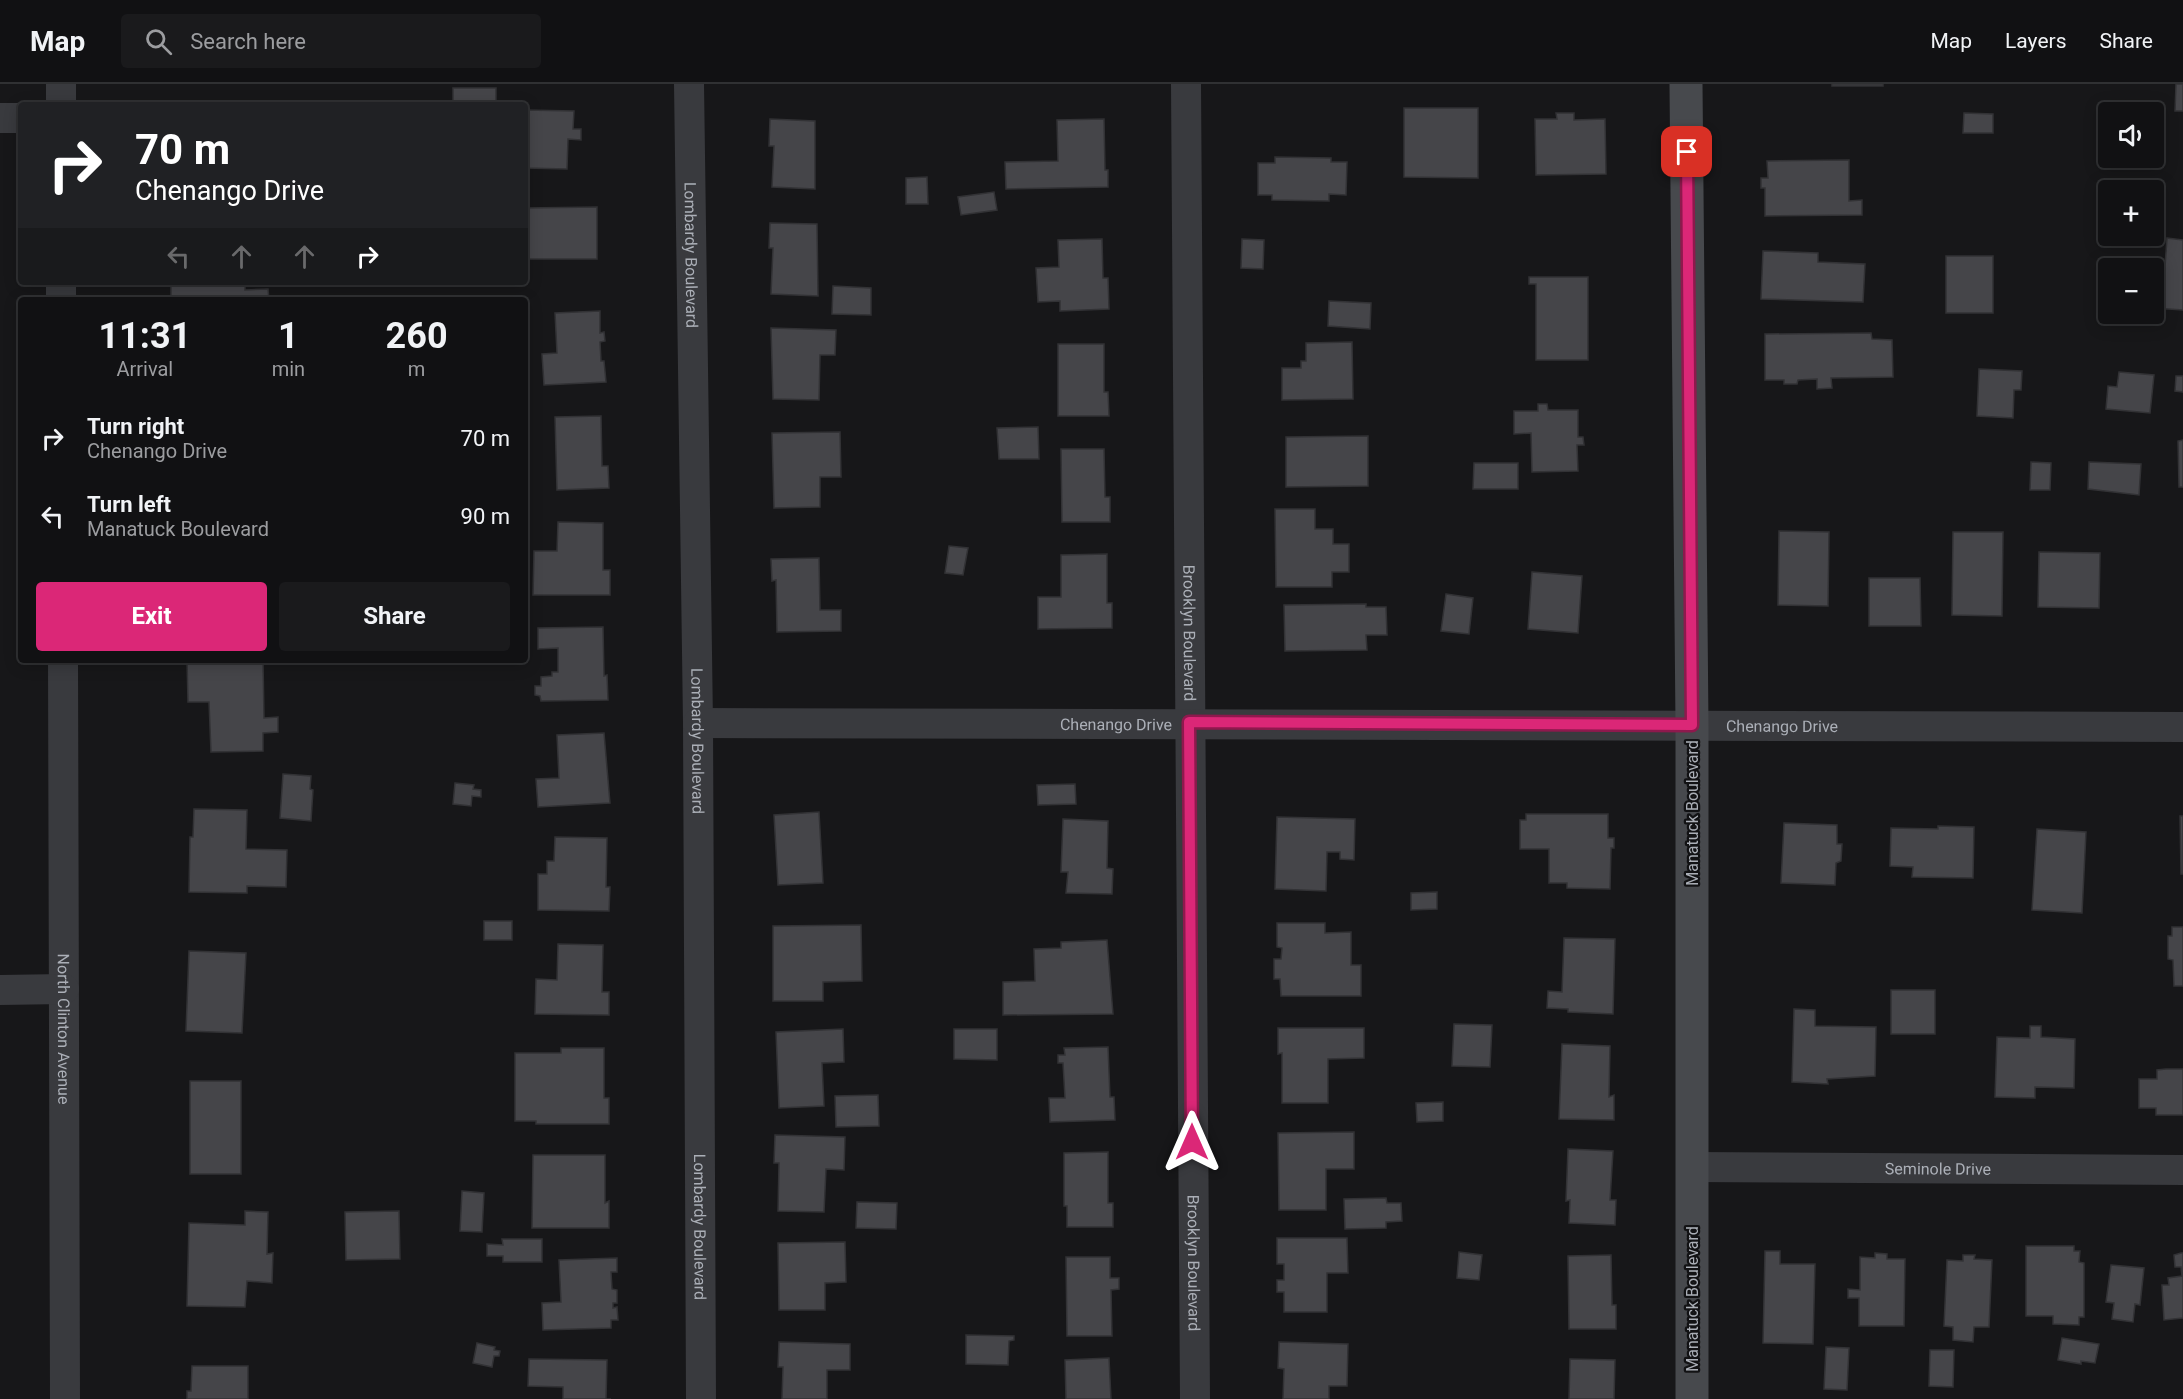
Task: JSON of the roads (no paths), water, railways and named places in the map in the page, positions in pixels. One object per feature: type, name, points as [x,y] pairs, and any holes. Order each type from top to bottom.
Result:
[{"type":"street","points":[[61,84],[61,102]]},
{"type":"street","name":"Lombardy Boulevard","points":[[689,84],[698,723],[700,1399]]},
{"type":"street","name":"Brooklyn Boulevard","points":[[1186,84],[1195,1399]]},
{"type":"street","name":"Manatuck Boulevard","points":[[1686,84],[1692,725],[1692,1399]]},
{"type":"street","points":[[0,118],[18,118]]},
{"type":"street","name":"North Clinton Avenue","points":[[63,663],[65,1399]]},
{"type":"street","name":"Chenango Drive","points":[[698,723],[1189,722],[2183,727]]},
{"type":"street","points":[[0,990],[64,989]]},
{"type":"street","name":"Seminole Drive","points":[[1692,1167],[2183,1170]]}]
